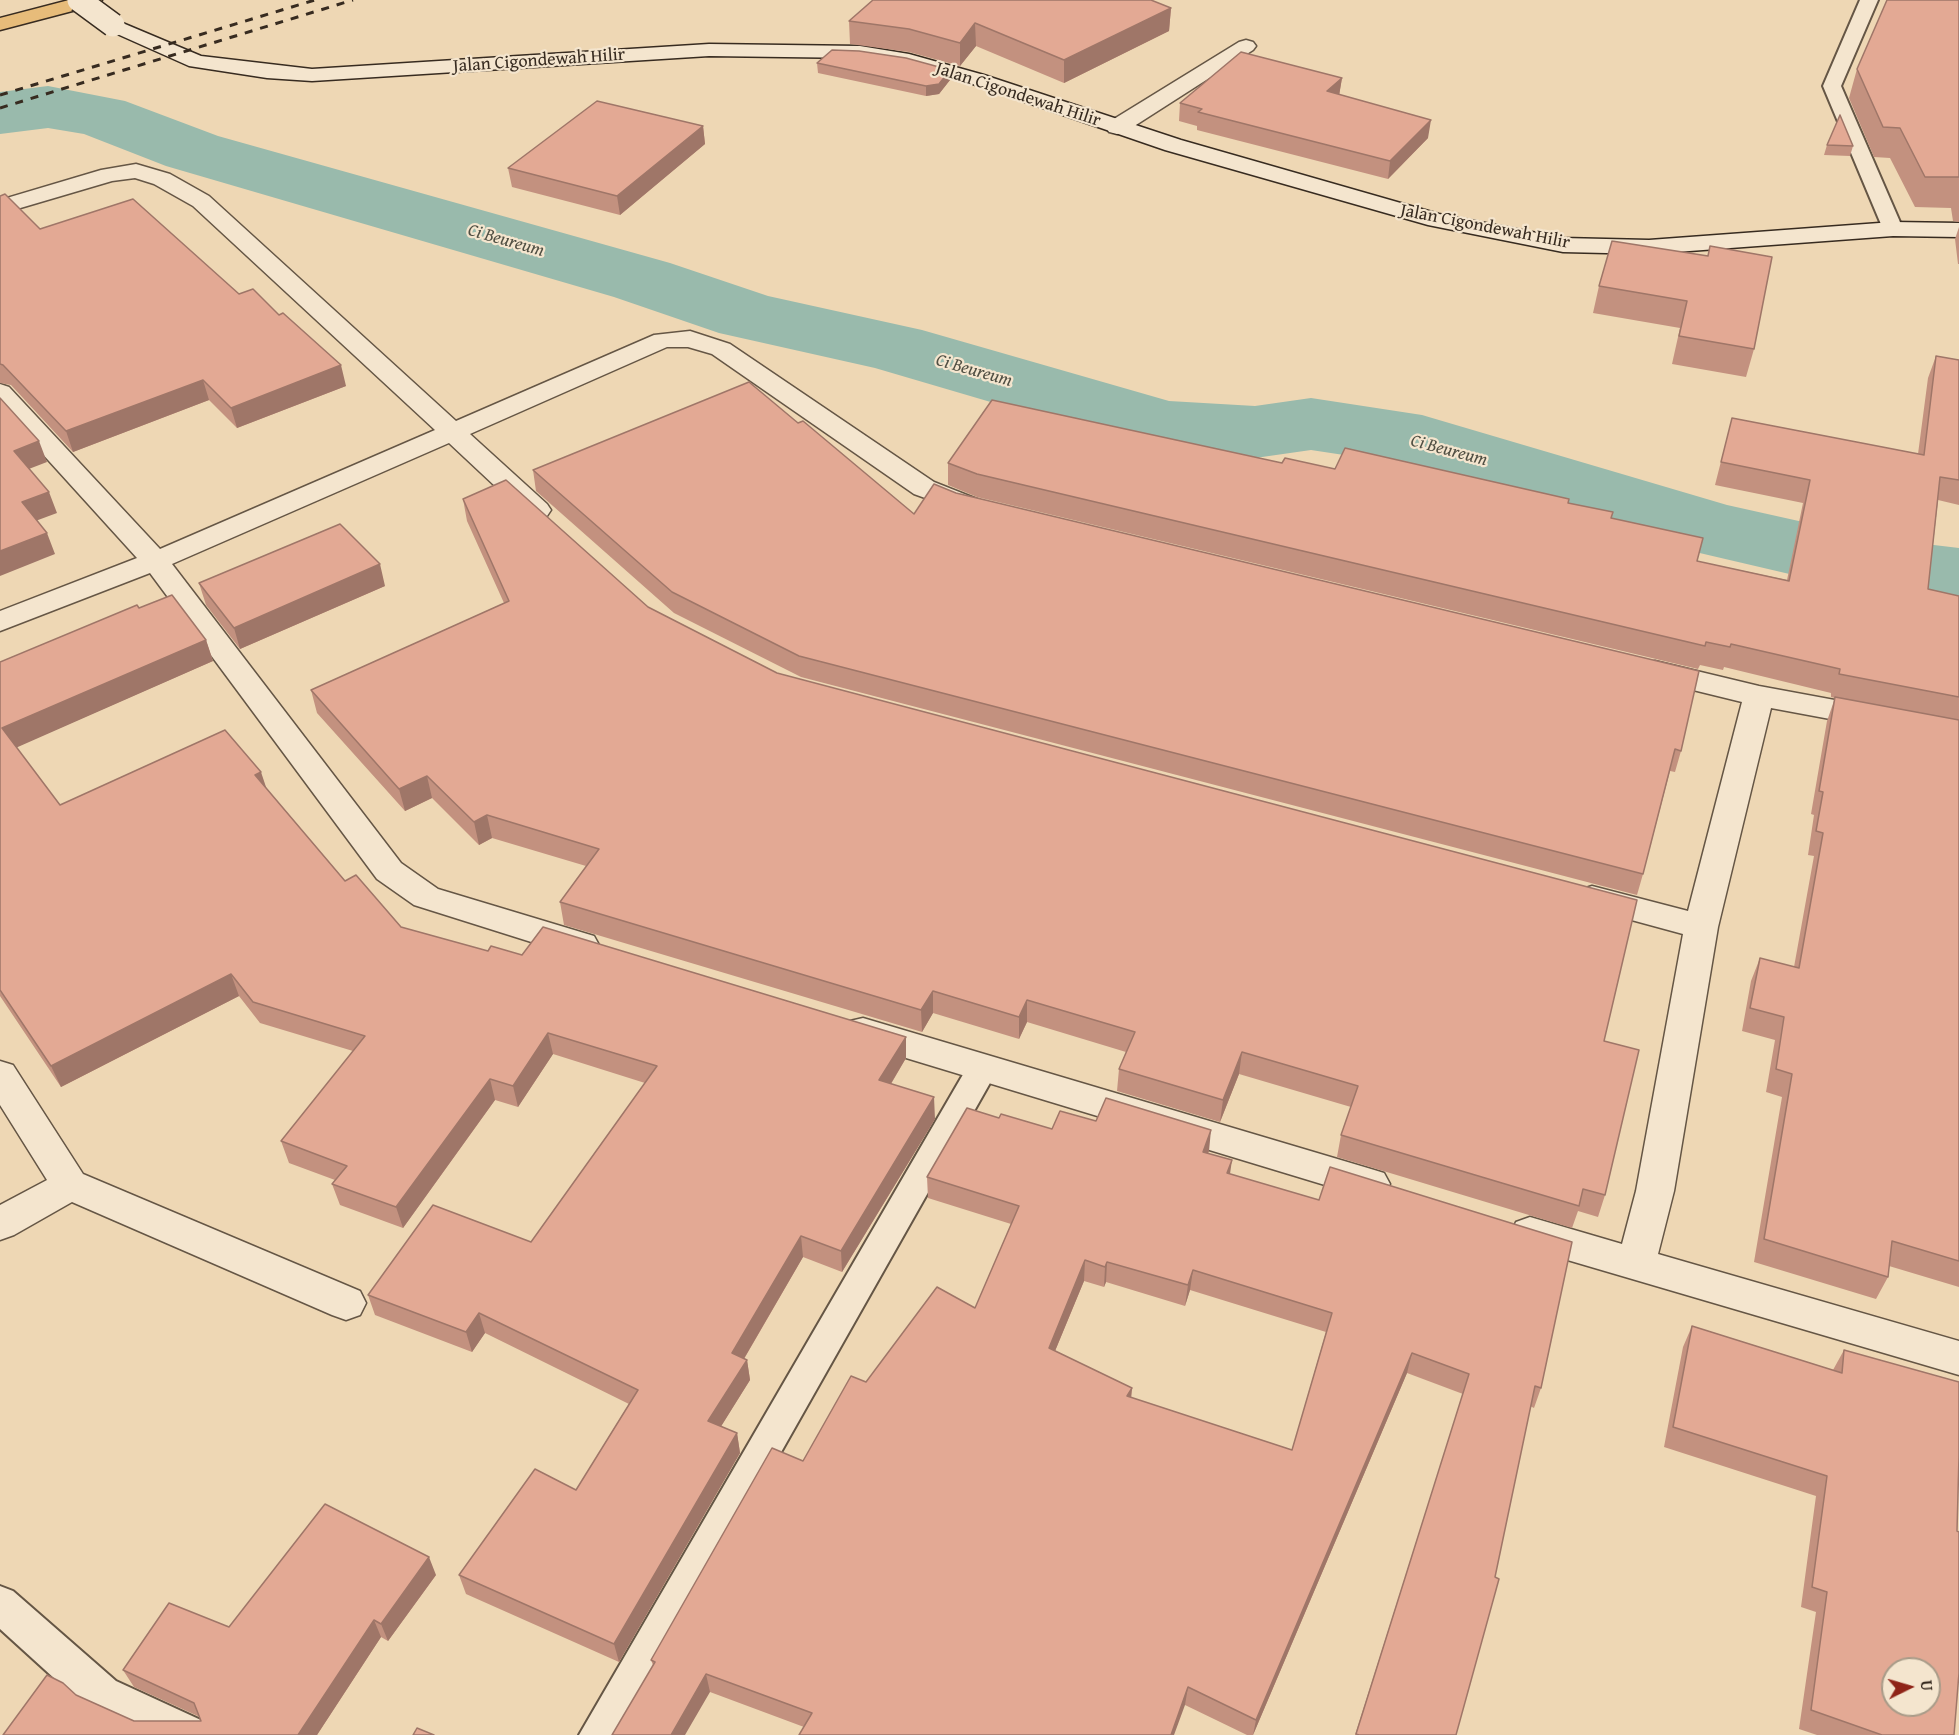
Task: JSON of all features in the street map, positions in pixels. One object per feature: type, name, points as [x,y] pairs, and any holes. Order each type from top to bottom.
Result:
[{"type":"highway","points":[[0,18],[57,0]]},
{"type":"highway","points":[[0,24],[92,0]]},
{"type":"street","name":"Jalan Cigondewah Hilir","points":[[79,0],[114,25],[196,62],[267,72],[312,75],[709,50],[860,52],[909,60],[977,79],[1117,127],[1436,220],[1563,245],[1648,247],[1893,229],[1959,230]]},
{"type":"street","points":[[1117,127],[1246,46]]},
{"type":"street","points":[[0,207],[109,176],[136,171],[162,179],[201,201],[560,530]]},
{"type":"street","points":[[0,622],[194,545],[450,431],[663,340],[690,339],[721,349],[924,488],[967,505],[999,514]]},
{"type":"street","points":[[0,392],[154,560],[388,871],[426,897],[608,953]]},
{"type":"street","points":[[1632,666],[1759,696],[1959,733]]},
{"type":"street","points":[[1636,1266],[1654,1199],[1701,927],[1759,696]]},
{"type":"street","points":[[1563,890],[1701,927]]},
{"type":"street","points":[[835,1022],[1396,1191]]},
{"type":"street","points":[[0,1075],[70,1185],[346,1302]]},
{"type":"street","points":[[0,1224],[70,1185]]},
{"type":"street","points":[[1499,1223],[1636,1266],[1959,1358]]},
{"type":"lane","points":[[1869,0],[1832,86],[1893,229]]},
{"type":"lane","points":[[599,1735],[983,1067]]},
{"type":"lane","points":[[0,1604],[102,1695],[189,1735]]},
{"type":"building","points":[[873,0],[1151,0],[1171,8],[1064,60],[975,23],[960,43],[909,29],[849,21]]},
{"type":"building","points":[[1887,0],[1959,0],[1959,177],[1925,177],[1900,128],[1883,127],[1857,69]]},
{"type":"building","points":[[832,50],[859,51],[906,58],[950,70],[939,84],[926,86],[817,63]]},
{"type":"building","points":[[1241,52],[1342,78],[1327,91],[1431,120],[1390,161],[1198,112],[1202,109],[1180,103]]},
{"type":"building","points":[[597,101],[703,126],[617,196],[508,168]]},
{"type":"building","points":[[1840,115],[1853,146],[1827,145]]},
{"type":"building","points":[[5,194],[40,229],[133,199],[239,294],[253,289],[279,315],[283,313],[341,365],[231,408],[203,380],[66,431],[0,364],[0,196]]},
{"type":"building","points":[[1612,241],[1708,256],[1710,246],[1772,257],[1754,349],[1679,336],[1687,301],[1599,286]]},
{"type":"building","points":[[1936,356],[1959,360],[1959,480],[1940,477],[1928,589],[1959,596],[1959,697],[1839,674],[1840,669],[1731,644],[1730,647],[1706,642],[1705,646],[977,474],[948,463],[992,400],[1282,463],[1285,458],[1335,469],[1345,448],[1569,499],[1568,503],[1613,512],[1611,518],[1703,538],[1697,561],[1789,581],[1810,480],[1721,462],[1732,418],[1924,455]]},
{"type":"building","points":[[749,382],[798,423],[803,421],[914,514],[934,484],[956,493],[1699,671],[1681,751],[1675,749],[1643,874],[799,656],[672,592],[533,470]]},
{"type":"building","points":[[0,398],[39,441],[14,451],[49,492],[22,502],[47,533],[0,551]]},
{"type":"building","points":[[506,480],[648,607],[777,673],[1637,900],[1604,1041],[1639,1050],[1605,1195],[1583,1189],[1579,1206],[1341,1135],[1358,1086],[1242,1052],[1223,1100],[1119,1069],[1135,1032],[1027,1000],[1019,1017],[933,991],[921,1010],[560,902],[599,849],[487,815],[474,822],[427,776],[399,789],[311,690],[509,601],[463,499]]},
{"type":"building","points":[[340,524],[380,564],[234,628],[199,583]]},
{"type":"building","points":[[172,595],[206,640],[2,728],[60,805],[225,730],[261,772],[255,775],[345,881],[356,875],[401,927],[488,951],[491,946],[522,955],[543,927],[906,1037],[879,1080],[934,1097],[841,1251],[801,1236],[732,1353],[747,1360],[708,1421],[737,1433],[614,1644],[459,1575],[535,1469],[576,1490],[638,1390],[479,1313],[466,1332],[368,1295],[433,1205],[531,1242],[657,1066],[548,1033],[513,1086],[490,1079],[396,1207],[332,1184],[347,1166],[281,1141],[365,1036],[253,1002],[231,974],[51,1066],[0,990],[0,662],[137,605],[139,608]]},
{"type":"building","points":[[1835,697],[1959,720],[1959,1261],[1892,1241],[1888,1277],[1764,1239],[1792,1074],[1776,1069],[1784,1017],[1750,1008],[1760,958],[1799,968],[1823,833],[1816,831],[1823,792],[1819,791]]},
{"type":"building","points":[[1106,1098],[1211,1130],[1203,1152],[1232,1160],[1227,1173],[1319,1200],[1330,1167],[1572,1242],[1541,1388],[1535,1386],[1495,1577],[1499,1579],[1456,1735],[1356,1734],[1469,1374],[1412,1353],[1256,1720],[1188,1687],[1171,1735],[799,1735],[812,1713],[706,1674],[671,1735],[612,1735],[655,1662],[651,1660],[772,1448],[803,1461],[851,1376],[866,1382],[937,1287],[975,1308],[1019,1206],[927,1177],[967,1108],[999,1118],[1001,1114],[1052,1129],[1060,1111],[1096,1121]],"holes":[[[1085,1260],[1105,1267],[1107,1262],[1188,1285],[1193,1270],[1332,1313],[1292,1450],[1127,1396],[1132,1388],[1049,1348]]]},
{"type":"building","points":[[1692,1326],[1842,1373],[1844,1350],[1959,1382],[1957,1531],[1959,1532],[1959,1673],[1954,1735],[1882,1735],[1811,1710],[1827,1592],[1812,1587],[1827,1476],[1673,1427]]},
{"type":"building","points":[[325,1504],[429,1557],[381,1624],[374,1620],[298,1735],[3,1735],[47,1675],[63,1683],[76,1695],[134,1721],[201,1721],[194,1703],[123,1670],[169,1603],[229,1627]]},
{"type":"building","points":[[417,1728],[434,1735],[413,1735]]},
{"type":"waterway","name":"Ci Beureum","points":[[0,113],[48,107],[100,116],[192,151],[642,280],[748,316],[893,347],[1164,427],[1255,432],[1311,424],[1422,441],[1706,528],[1875,566],[1959,577]]},
{"type":"railway","points":[[0,95],[315,0]]},
{"type":"railway","points":[[0,108],[353,0]]}]
